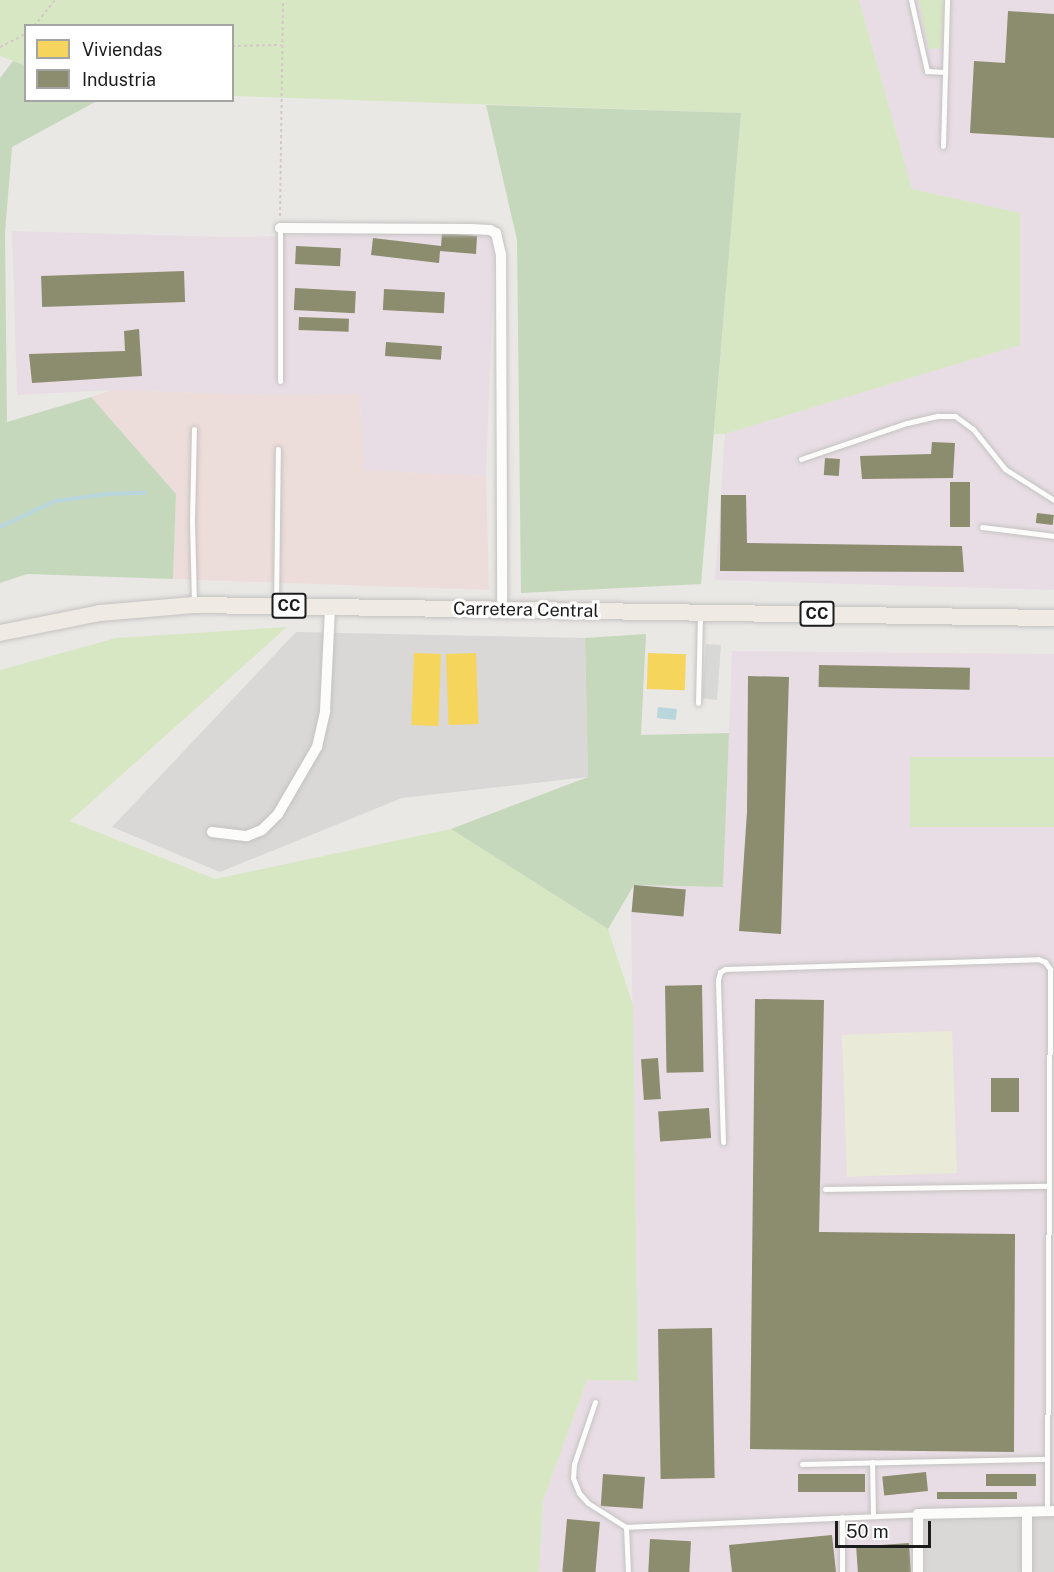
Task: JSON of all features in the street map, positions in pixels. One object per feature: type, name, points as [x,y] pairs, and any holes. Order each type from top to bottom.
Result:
[{"type":"main road","name":"Carretera Central","points":[[0,633],[100,613],[194,605],[1054,618]]},
{"type":"street","points":[[280,228],[471,229],[490,230],[496,233],[501,255],[502,610]]},
{"type":"street","points":[[212,832],[247,836],[262,830],[278,814],[317,747],[325,711],[330,607]]},
{"type":"street","points":[[918,1572],[918,1514],[1050,1511]]},
{"type":"street","points":[[1027,1512],[1027,1572]]},
{"type":"lane","points":[[911,0],[927,71],[945,72]]},
{"type":"lane","points":[[943,146],[947,0]]},
{"type":"lane","points":[[280,228],[280,381]]},
{"type":"lane","points":[[801,459],[908,423],[938,416],[955,416],[973,429],[1005,469],[1054,500]]},
{"type":"lane","points":[[194,429],[192,522],[194,605]]},
{"type":"lane","points":[[276,606],[278,449]]},
{"type":"lane","points":[[982,527],[1054,536]]},
{"type":"lane","points":[[698,703],[700,613]]},
{"type":"lane","points":[[723,1142],[718,980],[720,972],[724,969],[1038,959],[1045,962],[1050,969],[1047,1459],[1050,1511]]},
{"type":"lane","points":[[825,1189],[1048,1186]]},
{"type":"lane","points":[[595,1402],[574,1464],[573,1478],[579,1492],[588,1503],[626,1527],[918,1514]]},
{"type":"lane","points":[[802,1464],[1047,1459]]},
{"type":"lane","points":[[872,1462],[873,1516]]},
{"type":"lane","points":[[842,1517],[842,1572]]},
{"type":"lane","points":[[626,1527],[628,1572]]},
{"type":"path","points":[[36,24],[54,0]]},
{"type":"path","points":[[280,228],[283,0]]},
{"type":"path","points":[[0,47],[24,35]]},
{"type":"path","points":[[234,46],[281,45]]},
{"type":"shaded area","points":[[859,0],[1054,0],[1054,590],[715,580],[725,434],[1020,344],[1020,214],[912,189]]},
{"type":"shaded area","points":[[12,231],[231,237],[442,233],[495,236],[486,476],[365,470],[359,394],[273,395],[112,390],[17,395]]},
{"type":"shaded area","points":[[112,390],[273,395],[359,394],[365,470],[486,476],[489,590],[173,579],[176,494],[91,397]]},
{"type":"shaded area","points":[[296,632],[585,638],[588,777],[402,798],[220,872],[112,827]]},
{"type":"shaded area","points":[[706,644],[721,645],[717,700],[702,699]]},
{"type":"shaded area","points":[[732,651],[1054,654],[1054,1506],[925,1510],[925,1572],[539,1572],[543,1501],[587,1380],[638,1380],[631,912],[634,885],[723,887]]},
{"type":"shaded area","points":[[925,1506],[1054,1506],[1054,1572],[925,1572]]},
{"type":"green space","points":[[0,0],[859,0],[912,189],[1020,213],[1020,345],[725,434],[714,434],[741,113],[234,96],[234,24],[24,24],[24,65],[0,56]]},
{"type":"green space","points":[[919,0],[943,0],[942,48],[929,49]]},
{"type":"green space","points":[[13,61],[24,65],[24,102],[95,102],[12,147],[5,233],[7,422],[91,397],[176,494],[173,579],[27,574],[0,583],[0,78]]},
{"type":"green space","points":[[486,105],[741,113],[701,584],[521,593],[517,240]]},
{"type":"green space","points":[[287,627],[70,821],[215,879],[451,829],[608,929],[633,1005],[638,1381],[587,1380],[543,1501],[539,1572],[0,1572],[0,670],[116,638]]},
{"type":"green space","points":[[646,634],[641,735],[729,733],[723,887],[634,885],[608,929],[451,829],[588,777],[585,638]]},
{"type":"green space","points":[[910,757],[1054,757],[1054,827],[910,827]]},
{"type":"green space","points":[[952,1031],[957,1173],[847,1177],[842,1035]]},
{"type":"water","points":[[658,707],[677,709],[676,720],[657,718]]},
{"type":"building: Viviendas","points":[[414,653],[441,654],[438,726],[411,725]]},
{"type":"building: Viviendas","points":[[476,653],[478,724],[448,725],[446,654]]},
{"type":"building: Viviendas","points":[[648,653],[686,654],[685,690],[647,689]]},
{"type":"building: Industria","points":[[1008,11],[1054,14],[1054,138],[970,133],[974,61],[1005,63]]},
{"type":"building: Industria","points":[[442,233],[477,236],[476,254],[440,251],[439,263],[371,255],[373,238],[441,246]]},
{"type":"building: Industria","points":[[296,246],[341,248],[340,266],[295,264]]},
{"type":"building: Industria","points":[[184,271],[185,302],[42,307],[41,276]]},
{"type":"building: Industria","points":[[295,288],[356,291],[355,313],[294,310]]},
{"type":"building: Industria","points":[[384,289],[445,292],[444,313],[383,310]]},
{"type":"building: Industria","points":[[299,317],[349,319],[349,332],[299,330]]},
{"type":"building: Industria","points":[[139,329],[142,376],[32,383],[29,354],[125,351],[124,331]]},
{"type":"building: Industria","points":[[386,342],[442,346],[441,360],[385,356]]},
{"type":"building: Industria","points":[[932,442],[955,443],[953,478],[862,479],[860,456],[931,454]]},
{"type":"building: Industria","points":[[825,458],[840,459],[839,476],[824,475]]},
{"type":"building: Industria","points":[[950,482],[970,482],[970,527],[950,527]]},
{"type":"building: Industria","points":[[721,495],[746,495],[747,543],[962,546],[964,572],[720,571]]},
{"type":"building: Industria","points":[[1037,513],[1054,515],[1053,525],[1036,523]]},
{"type":"building: Industria","points":[[819,665],[970,668],[970,690],[819,687]]},
{"type":"building: Industria","points":[[748,676],[789,677],[781,934],[739,931],[747,812]]},
{"type":"building: Industria","points":[[634,885],[686,890],[683,916],[632,912]]},
{"type":"building: Industria","points":[[702,985],[704,1072],[667,1073],[665,986]]},
{"type":"building: Industria","points":[[755,999],[824,1000],[819,1232],[1015,1234],[1014,1452],[750,1449]]},
{"type":"building: Industria","points":[[658,1058],[661,1099],[644,1100],[641,1059]]},
{"type":"building: Industria","points":[[991,1078],[1019,1078],[1019,1112],[991,1112]]},
{"type":"building: Industria","points":[[709,1108],[711,1138],[660,1141],[658,1112]]},
{"type":"building: Industria","points":[[712,1328],[715,1478],[661,1479],[658,1329]]},
{"type":"building: Industria","points":[[926,1472],[928,1491],[884,1495],[882,1477]]},
{"type":"building: Industria","points":[[603,1474],[645,1477],[643,1509],[601,1506]]},
{"type":"building: Industria","points":[[798,1474],[865,1474],[865,1492],[798,1492]]},
{"type":"building: Industria","points":[[986,1474],[1036,1474],[1036,1486],[986,1486]]},
{"type":"building: Industria","points":[[937,1492],[1017,1492],[1017,1499],[937,1499]]},
{"type":"building: Industria","points":[[567,1519],[600,1522],[595,1572],[562,1572]]},
{"type":"building: Industria","points":[[832,1535],[836,1572],[732,1572],[729,1545]]},
{"type":"building: Industria","points":[[650,1539],[691,1541],[689,1572],[648,1572]]},
{"type":"building: Industria","points":[[909,1543],[911,1572],[858,1572],[856,1547]]},
{"type":"waterway","points":[[0,527],[55,501],[108,494],[145,493]]}]
